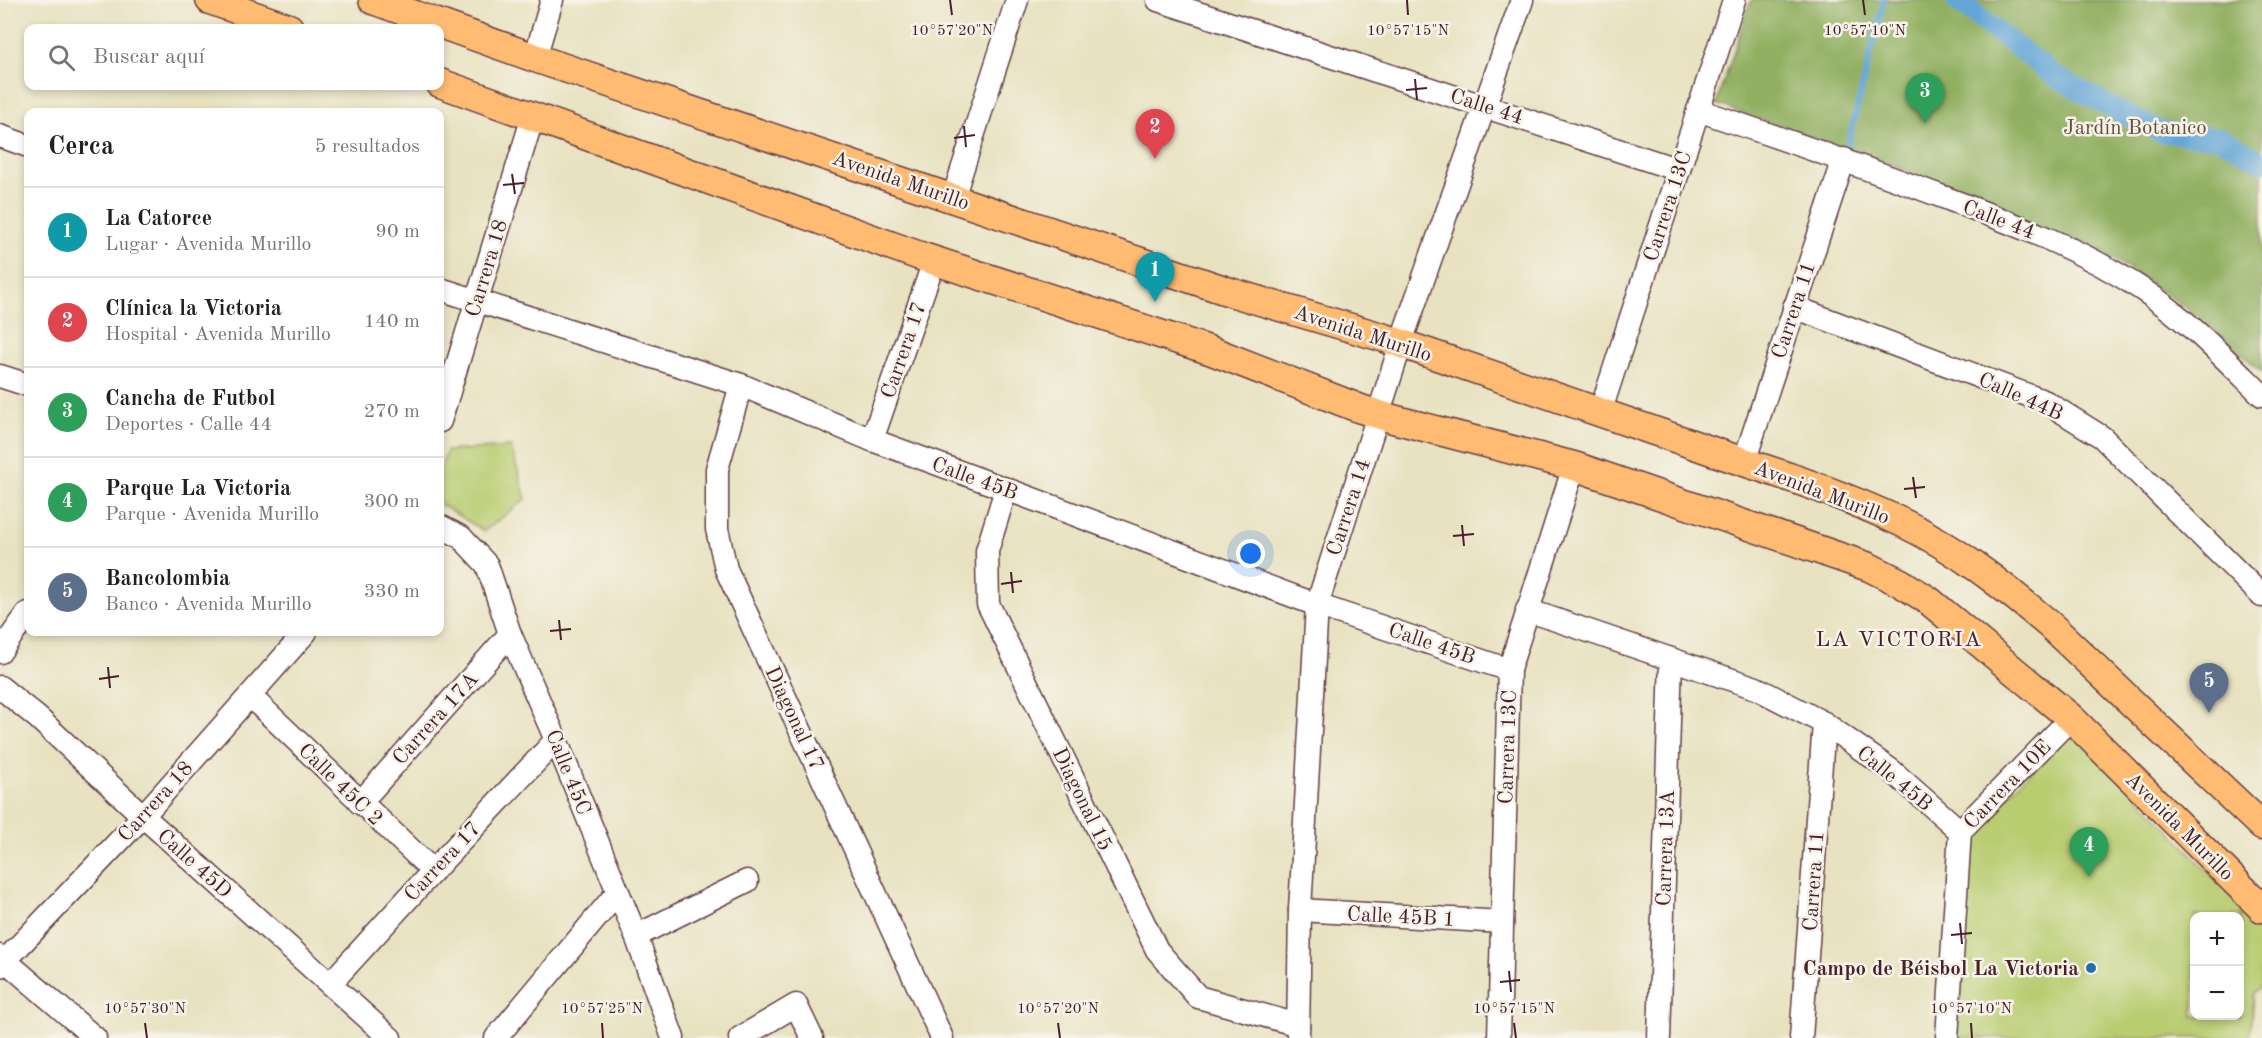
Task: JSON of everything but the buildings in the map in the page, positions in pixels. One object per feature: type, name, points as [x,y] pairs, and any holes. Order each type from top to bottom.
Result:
[{"type":"main road","points":[[210,0],[278,24]]},
{"type":"main road","name":"Avenida Murillo","points":[[373,0],[440,24]]},
{"type":"main road","name":"Avenida Murillo","points":[[444,25],[1230,292],[1401,344],[1801,480],[1893,518],[1963,558],[2023,602],[2262,826]]},
{"type":"main road","name":"Avenida Murillo","points":[[444,84],[934,261],[1212,351],[1378,414],[1574,466],[1869,567],[1928,600],[2071,718],[2262,908]]},
{"type":"street","points":[[535,58],[552,0]]},
{"type":"street","points":[[953,198],[1017,0]]},
{"type":"street","name":"Calle 44","points":[[1158,0],[1679,170]]},
{"type":"street","name":"Carrera 14","points":[[1298,1031],[1300,910],[1317,605],[1401,344],[1522,0]]},
{"type":"street","name":"Carrera 13C","points":[[1600,413],[1734,0]]},
{"type":"street","name":"Calle 44","points":[[1698,110],[1844,159],[2033,231],[2093,259],[2143,290],[2190,324],[2262,395]]},
{"type":"street","name":"Carrera 18","points":[[444,408],[533,116]]},
{"type":"street","points":[[0,136],[24,145]]},
{"type":"street","name":"Carrera 11","points":[[1743,462],[1844,159]]},
{"type":"street","name":"Carrera 17","points":[[872,440],[934,261]]},
{"type":"street","name":"Calle 45B","points":[[444,291],[741,385],[872,440],[1317,605],[1509,670]]},
{"type":"street","name":"Calle 44B","points":[[1794,307],[2046,402],[2102,437],[2262,596]]},
{"type":"street","points":[[0,375],[24,384]]},
{"type":"street","name":"Diagonal 17","points":[[741,385],[717,469],[717,529],[726,569],[942,1038]]},
{"type":"street","name":"Carrera 13C","points":[[1499,1038],[1509,670],[1574,466]]},
{"type":"street","name":"Diagonal 15","points":[[1006,489],[987,551],[988,604],[1157,950],[1198,997],[1298,1031]]},
{"type":"street","name":"Calle 45C","points":[[444,528],[461,537],[487,565],[510,634],[636,936],[673,1038]]},
{"type":"street","name":"Calle 45B","points":[[1527,610],[1756,688],[1824,723],[1892,771],[1960,831]]},
{"type":"street","points":[[0,652],[24,619]]},
{"type":"street","name":"Carrera 17A","points":[[360,803],[510,634]]},
{"type":"street","name":"Carrera 18","points":[[2,961],[143,816],[302,636]]},
{"type":"street","name":"Carrera 13A","points":[[1659,1038],[1671,659]]},
{"type":"street","name":"Calle 45D","points":[[0,687],[38,718],[143,816],[390,1038]]},
{"type":"street","name":"Calle 45C 2","points":[[250,696],[433,871]]},
{"type":"street","name":"Carrera 10E","points":[[1947,1038],[1960,831],[2071,718]]},
{"type":"street","name":"Carrera 11","points":[[1801,1038],[1824,723]]},
{"type":"street","name":"Carrera 17","points":[[330,984],[556,740]]},
{"type":"street","points":[[636,936],[747,881]]},
{"type":"street","points":[[496,1038],[617,893]]},
{"type":"street","name":"Calle 45B 1","points":[[1300,910],[1502,922]]},
{"type":"street","points":[[2,961],[95,1038]]},
{"type":"street","points":[[740,1038],[796,1005],[812,1038]]},
{"type":"green space","name":"Jardín Botanico","points":[[1751,0],[2262,0],[2262,372],[2203,320],[2105,254],[1888,163],[1716,104]]},
{"type":"green space","points":[[511,447],[526,499],[484,531],[444,506],[444,459],[447,451]]},
{"type":"green space","points":[[2074,727],[2262,930],[2262,986],[2253,994],[2250,1038],[1957,1038],[1966,838]]},
{"type":"waterway","points":[[1845,156],[1884,0]]},
{"type":"waterway","points":[[1956,0],[2056,77],[2114,109],[2161,132],[2221,138],[2262,162]]},
{"type":"place","name":"Cancha de Futbol","points":[[1925,123]]},
{"type":"place","name":"Clínica la Victoria","points":[[1155,159]]},
{"type":"place","name":"La Catorce","points":[[1155,302]]},
{"type":"place","name":"Bancolombia","points":[[2209,713]]},
{"type":"place","name":"Parque La Victoria","points":[[2089,877]]},
{"type":"place","name":"Campo de Béisbol La Victoria","points":[[2091,968]]},
{"type":"district","name":"LA VICTORIA","points":[[1899,638]]}]
